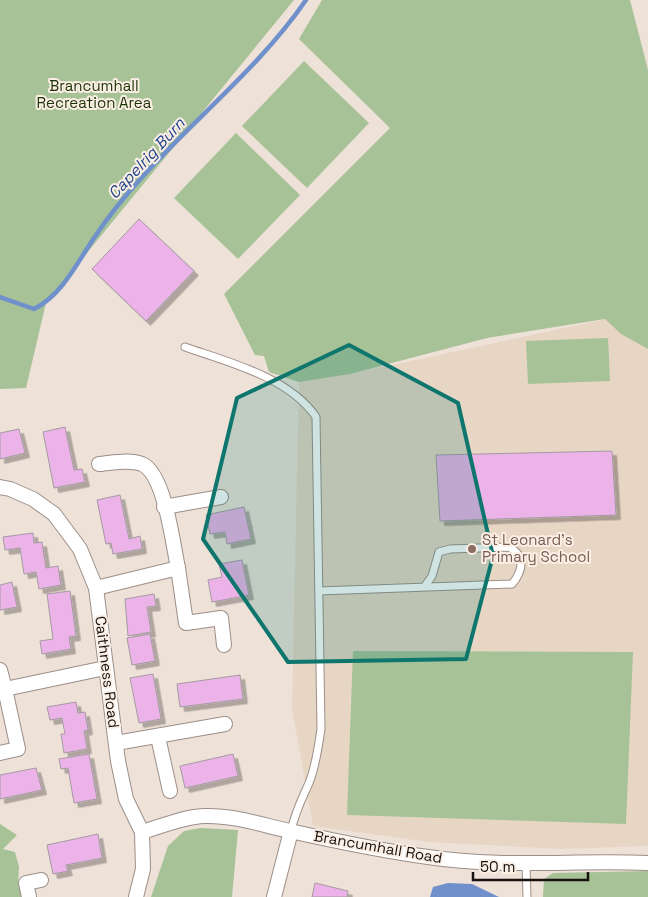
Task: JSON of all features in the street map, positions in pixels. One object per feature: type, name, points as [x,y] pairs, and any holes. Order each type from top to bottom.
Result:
[{"type":"street","points":[[99,464],[131,461],[143,464],[153,475],[161,492],[178,568],[186,623],[221,618],[224,645]]},
{"type":"street","name":"Caithness Road","points":[[0,487],[10,489],[33,499],[54,514],[80,549],[96,588],[105,668],[126,799],[142,832],[143,869],[136,897]]},
{"type":"street","points":[[164,507],[221,497]]},
{"type":"street","points":[[96,588],[178,568]]},
{"type":"street","points":[[5,689],[105,668]]},
{"type":"street","points":[[0,670],[18,748],[0,753]]},
{"type":"street","points":[[116,743],[225,724]]},
{"type":"street","points":[[158,737],[170,791]]},
{"type":"street","name":"Brancumhall Road","points":[[142,832],[177,821],[203,816],[231,817],[291,831],[429,858],[526,864],[602,861],[648,862]]},
{"type":"street","points":[[274,897],[291,831]]},
{"type":"street","points":[[29,897],[26,883],[41,880]]},
{"type":"lane","points":[[185,347],[247,368],[276,382],[309,408],[316,417],[321,729],[316,762],[309,784],[295,811],[291,831]]},
{"type":"lane","points":[[319,591],[512,584],[520,575],[522,561],[517,551],[509,547],[450,549],[439,552],[432,576],[425,586]]},
{"type":"lane","points":[[526,864],[527,897]]},
{"type":"highlighted area","points":[[349,345],[458,403],[493,556],[466,659],[288,662],[203,539],[237,398]]},
{"type":"shaded area","name":"St Leonard's Primary School","points":[[606,319],[621,334],[648,349],[648,846],[561,849],[429,842],[313,826],[292,708],[299,382],[350,374]]},
{"type":"green space","name":"Brancumhall Recreation Area","points":[[0,0],[294,0],[46,303],[26,388],[0,389]]},
{"type":"green space","points":[[322,0],[630,0],[648,70],[648,349],[621,334],[605,319],[487,338],[350,374],[299,382],[269,372],[264,356],[255,355],[224,294],[390,128],[299,39]]},
{"type":"green space","points":[[304,61],[369,123],[307,188],[242,126]]},
{"type":"green space","points":[[236,133],[300,195],[238,259],[174,198]]},
{"type":"green space","points":[[608,338],[610,381],[528,384],[526,341]]},
{"type":"green space","points":[[353,651],[633,652],[626,824],[347,815]]},
{"type":"green space","points":[[0,824],[17,835],[3,849],[15,852],[19,867],[18,885],[30,897],[0,897]]},
{"type":"green space","points":[[201,828],[238,830],[232,897],[151,897],[168,846],[184,831]]},
{"type":"green space","points":[[648,871],[648,897],[543,897],[544,879],[553,873]]},
{"type":"water","points":[[448,883],[472,884],[499,897],[430,897],[433,887]]},
{"type":"building","points":[[139,219],[194,271],[146,321],[92,269]]},
{"type":"building","points":[[65,427],[74,470],[82,469],[85,482],[54,488],[43,432]]},
{"type":"building","points":[[19,429],[25,453],[0,459],[0,433]]},
{"type":"building","points":[[612,451],[616,515],[440,521],[436,455]]},
{"type":"building","points":[[120,495],[129,539],[140,536],[142,549],[113,554],[111,543],[106,544],[97,500]]},
{"type":"building","points":[[244,507],[251,539],[227,544],[225,532],[210,534],[206,515]]},
{"type":"building","points":[[33,533],[34,543],[42,542],[46,568],[58,566],[61,585],[39,589],[36,572],[24,574],[20,548],[5,550],[3,537]]},
{"type":"building","points":[[242,560],[249,595],[212,602],[208,580],[222,577],[219,564]]},
{"type":"building","points":[[12,582],[17,607],[0,610],[0,585]]},
{"type":"building","points":[[70,591],[76,636],[69,637],[71,649],[42,654],[40,641],[53,639],[47,594]]},
{"type":"building","points":[[154,594],[156,606],[147,607],[151,632],[128,636],[125,599]]},
{"type":"building","points":[[150,634],[155,661],[132,665],[127,638]]},
{"type":"building","points":[[153,674],[161,719],[139,723],[130,678]]},
{"type":"building","points":[[240,675],[243,699],[180,707],[177,684]]},
{"type":"building","points":[[76,702],[78,713],[85,712],[88,730],[84,731],[87,749],[64,753],[61,734],[65,734],[62,718],[50,720],[47,707]]},
{"type":"building","points":[[89,754],[97,799],[74,803],[68,768],[61,769],[59,759]]},
{"type":"building","points":[[233,754],[238,776],[185,788],[180,766]]},
{"type":"building","points":[[36,768],[42,790],[0,799],[0,775]]},
{"type":"building","points":[[98,834],[102,858],[66,865],[68,871],[53,874],[47,845]]},
{"type":"building","points":[[315,883],[348,891],[347,897],[312,897]]},
{"type":"waterway","name":"Capelrig Burn","points":[[0,297],[34,309],[53,296],[68,278],[117,206],[143,176],[256,61],[306,0]]},
{"type":"place","name":"St Leonard's Primary School","points":[[472,549]]}]
